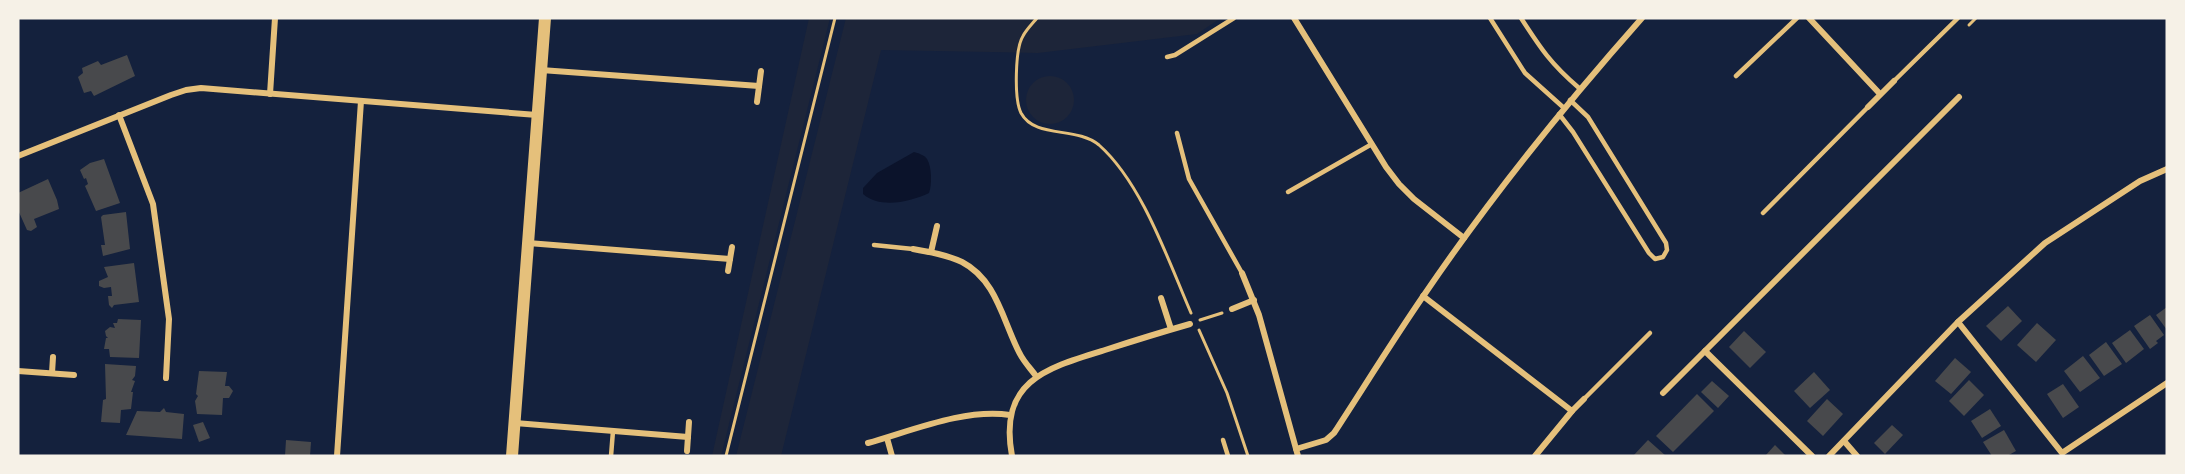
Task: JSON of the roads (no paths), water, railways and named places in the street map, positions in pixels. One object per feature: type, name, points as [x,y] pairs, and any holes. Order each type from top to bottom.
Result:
[{"type":"main road","points":[[512,456],[544,18]]},
{"type":"street","points":[[270,94],[275,18]]},
{"type":"street","points":[[1294,18],[1399,184],[1464,238]]},
{"type":"street","points":[[1242,273],[1254,300],[1297,452],[1326,440],[1334,433],[1423,296],[1464,238],[1579,88],[1642,18]]},
{"type":"street","points":[[1809,18],[1880,94]]},
{"type":"street","points":[[540,70],[759,86]]},
{"type":"street","points":[[757,102],[761,71]]},
{"type":"street","points":[[1868,107],[1894,81]]},
{"type":"street","points":[[18,156],[186,90],[201,88],[537,115]]},
{"type":"street","points":[[1663,393],[1959,97]]},
{"type":"street","points":[[337,456],[360,101]]},
{"type":"street","points":[[119,115],[153,204],[169,320],[166,378]]},
{"type":"street","points":[[1829,456],[1958,322],[2045,243],[2140,181],[2167,169]]},
{"type":"street","points":[[931,252],[937,226]]},
{"type":"street","points":[[528,243],[730,259]]},
{"type":"street","points":[[728,271],[732,247]]},
{"type":"street","points":[[913,249],[931,252],[964,263],[987,283],[1020,356],[1036,376]]},
{"type":"street","points":[[1423,296],[1572,411]]},
{"type":"street","points":[[1161,298],[1171,329]]},
{"type":"street","points":[[1232,309],[1254,300]]},
{"type":"street","points":[[1958,322],[2063,454],[2167,383]]},
{"type":"street","points":[[1012,456],[1008,435],[1010,415],[1022,392],[1036,376],[1060,364],[1193,323]]},
{"type":"street","points":[[1705,351],[1812,456]]},
{"type":"street","points":[[52,373],[54,357]]},
{"type":"street","points":[[18,371],[74,375]]},
{"type":"street","points":[[1535,456],[1584,399]]},
{"type":"street","points":[[868,443],[980,413],[1010,415]]},
{"type":"street","points":[[687,451],[688,422]]},
{"type":"street","points":[[514,423],[688,437]]},
{"type":"street","points":[[887,438],[892,456]]},
{"type":"street","points":[[1844,441],[1857,456]]},
{"type":"lane","points":[[1167,57],[1175,55],[1234,18]]},
{"type":"lane","points":[[1490,18],[1525,73],[1564,108]]},
{"type":"lane","points":[[1521,18],[1544,54],[1579,88]]},
{"type":"lane","points":[[1736,76],[1797,18]]},
{"type":"lane","points":[[1894,81],[1958,18]]},
{"type":"lane","points":[[1559,114],[1573,132],[1649,253],[1655,259],[1663,256],[1667,250],[1666,243],[1588,117],[1570,100]]},
{"type":"lane","points":[[1763,213],[1868,107]]},
{"type":"lane","points":[[1177,133],[1189,179],[1242,273]]},
{"type":"lane","points":[[1288,192],[1372,144]]},
{"type":"lane","points":[[874,245],[913,249]]},
{"type":"lane","points":[[1584,399],[1650,333]]},
{"type":"lane","points":[[611,456],[613,431]]},
{"type":"lane","points":[[1223,440],[1228,456]]}]
